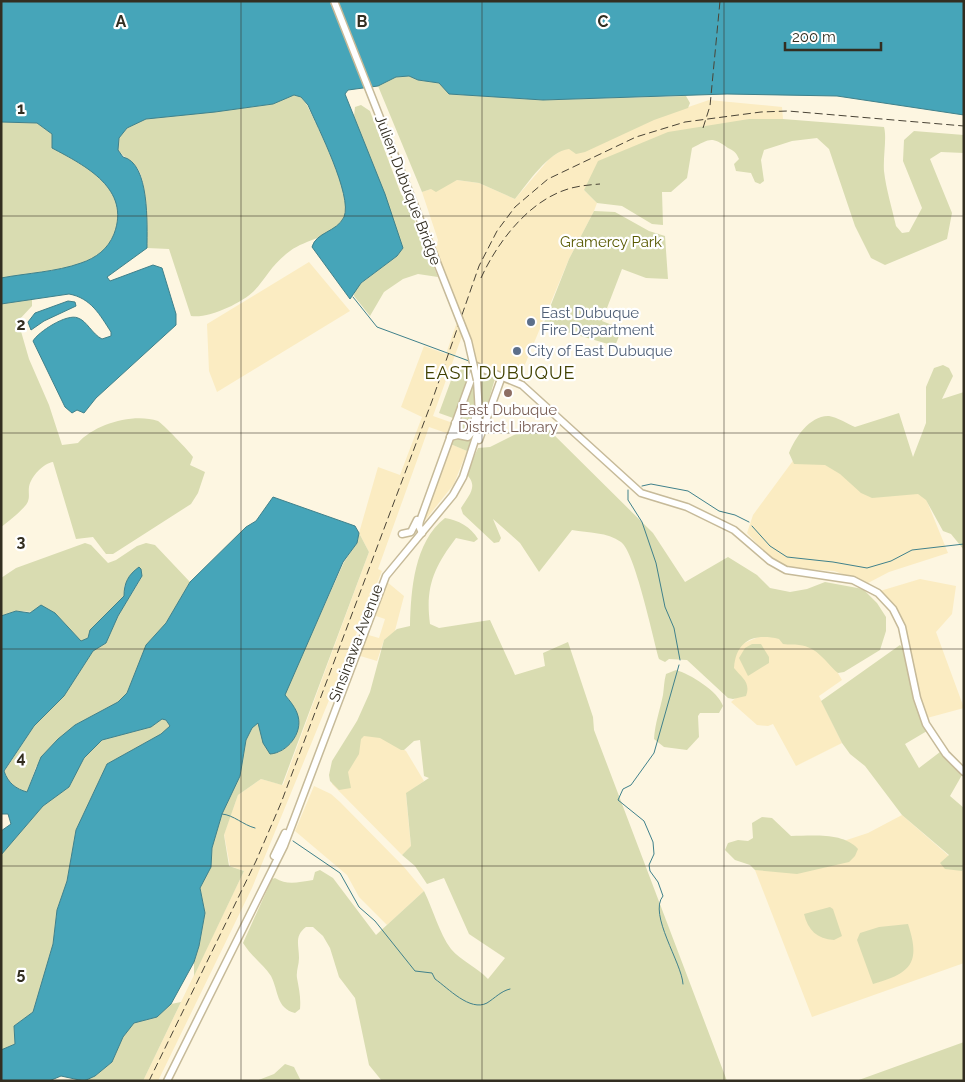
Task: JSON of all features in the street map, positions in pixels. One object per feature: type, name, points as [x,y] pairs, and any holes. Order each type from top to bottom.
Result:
[{"type":"main road","name":"Julien Dubuque Bridge","points":[[334,1],[468,341],[477,380],[477,392]]},
{"type":"main road","points":[[421,532],[419,523],[476,366],[522,385],[641,493],[682,504],[729,528],[747,539],[770,561],[786,570],[853,580],[882,596],[895,612],[902,627],[915,690],[924,718],[942,749],[964,772]]},
{"type":"main road","points":[[479,400],[482,404],[490,401],[500,376]]},
{"type":"main road","points":[[468,464],[500,376]]},
{"type":"main road","name":"Sinsinawa Avenue","points":[[167,1081],[284,846],[383,582],[421,532],[453,495],[468,464],[477,434],[479,400],[477,392]]},
{"type":"main road","name":"Sinsinawa Avenue","points":[[162,1081],[284,833],[380,580],[387,568],[421,532],[457,482],[473,436],[477,392]]},
{"type":"main road","points":[[450,437],[458,435],[463,438],[470,436],[476,413]]},
{"type":"main road","points":[[455,423],[458,435]]},
{"type":"main road","points":[[402,534],[413,530],[420,512],[424,508]]},
{"type":"shaded area","points":[[709,100],[782,107],[783,119],[749,119],[584,190],[597,203],[569,259],[516,386],[494,381],[496,375],[477,367],[471,342],[435,251],[438,240],[422,192],[457,180],[479,183],[515,199],[550,158],[562,150]]},
{"type":"shaded area","points":[[309,262],[350,311],[217,392],[209,371],[207,324]]},
{"type":"shaded area","points":[[457,322],[462,336],[433,416],[453,423],[449,434],[429,427],[378,569],[382,571],[252,888],[158,1081],[143,1081],[244,871],[230,866],[224,834],[238,795],[261,779],[283,785],[369,552],[359,533],[378,467],[400,475],[422,417],[401,407],[424,346],[446,354]]},
{"type":"shaded area","points":[[446,442],[467,451],[454,484],[423,523],[426,510],[421,506]]},
{"type":"shaded area","points":[[806,443],[922,489],[948,553],[889,572],[868,583],[834,571],[788,568],[769,557],[747,533],[753,515]]},
{"type":"shaded area","points":[[920,579],[956,586],[952,614],[936,632],[964,708],[927,718],[920,696],[905,626],[893,604],[880,591]]},
{"type":"shaded area","points":[[386,581],[404,596],[392,642],[384,640],[377,661],[357,655],[365,634],[379,638],[385,619],[373,615]]},
{"type":"shaded area","points":[[778,628],[818,639],[842,680],[819,696],[842,743],[796,766],[773,724],[768,726],[757,725],[731,702],[745,690],[727,669],[734,648]]},
{"type":"shaded area","points":[[357,721],[406,751],[424,781],[406,794],[411,847],[402,855],[332,784],[333,772]]},
{"type":"shaded area","points":[[314,786],[331,794],[340,802],[404,867],[424,891],[387,925],[359,897],[347,875],[295,831]]},
{"type":"shaded area","points":[[902,815],[949,856],[962,871],[964,869],[964,963],[812,1017],[755,870],[868,833]]},
{"type":"green space","points":[[409,76],[418,80],[440,83],[449,94],[543,100],[686,96],[690,103],[688,108],[654,120],[585,152],[576,154],[569,149],[561,151],[539,169],[515,199],[479,183],[457,180],[436,192],[431,189],[422,192],[378,86],[396,77]]},
{"type":"green space","points":[[294,95],[301,97],[307,105],[333,161],[343,194],[344,217],[334,229],[290,251],[274,266],[249,296],[215,313],[191,316],[169,249],[147,248],[144,186],[136,166],[118,150],[119,138],[127,128],[146,119],[273,104]]},
{"type":"green space","points":[[361,105],[370,111],[401,194],[408,204],[438,277],[418,274],[403,279],[384,292],[370,316],[354,296],[355,288],[397,256],[403,248],[354,116],[355,107]]},
{"type":"green space","points":[[749,119],[783,119],[884,127],[885,178],[896,226],[902,233],[909,232],[922,208],[903,161],[904,140],[914,131],[964,135],[964,153],[941,152],[930,159],[952,213],[947,239],[885,265],[871,258],[855,226],[829,149],[817,138],[792,141],[764,150],[761,160],[764,181],[760,184],[755,182],[751,173],[736,171],[734,164],[739,159],[737,155],[718,142],[710,140],[692,148],[687,178],[671,192],[662,192],[663,225],[652,224],[622,206],[597,203],[584,190],[598,161],[668,132]]},
{"type":"green space","points":[[1,122],[37,123],[52,134],[53,148],[91,171],[111,192],[116,204],[118,218],[114,234],[105,248],[96,256],[81,263],[62,268],[1,278]]},
{"type":"green space","name":"Gramercy Park","points":[[594,211],[615,212],[649,231],[665,236],[668,279],[646,278],[622,269],[602,321],[622,329],[615,346],[543,325],[569,259]]},
{"type":"green space","points":[[32,299],[32,306],[18,321],[29,359],[49,405],[62,445],[78,443],[94,430],[115,422],[137,418],[148,419],[158,421],[165,427],[193,457],[190,465],[205,472],[198,493],[191,504],[113,554],[106,554],[93,537],[76,539],[53,462],[42,467],[35,475],[29,487],[29,499],[23,509],[1,527],[1,304]]},
{"type":"green space","points":[[457,364],[471,369],[453,418],[439,413]]},
{"type":"green space","points":[[943,365],[949,368],[953,376],[942,399],[964,392],[964,550],[951,534],[943,531],[926,500],[918,494],[872,498],[861,493],[840,474],[825,465],[794,464],[789,453],[799,434],[816,419],[829,416],[855,427],[899,413],[913,457],[926,423],[926,387],[934,368]]},
{"type":"green space","points":[[476,367],[496,375],[480,431],[467,451],[448,443]]},
{"type":"green space","points":[[534,425],[544,425],[653,533],[685,582],[728,557],[757,575],[770,588],[790,592],[807,589],[825,582],[863,589],[877,603],[886,617],[886,631],[880,650],[844,672],[838,673],[821,656],[806,646],[783,644],[779,639],[770,637],[754,638],[742,645],[735,659],[734,668],[747,684],[746,696],[733,699],[728,698],[687,660],[669,659],[665,662],[659,659],[638,578],[626,549],[621,542],[604,535],[572,530],[539,572],[520,543],[493,519],[501,538],[499,542],[494,543],[463,514],[461,508],[470,495],[472,487],[470,478],[466,474],[478,448],[490,447]]},
{"type":"green space","points":[[445,518],[455,520],[464,525],[478,539],[474,542],[456,538],[442,558],[430,588],[430,624],[439,628],[490,620],[515,675],[545,666],[543,653],[568,642],[593,717],[594,730],[727,1081],[382,1081],[369,1065],[355,998],[339,977],[330,948],[323,936],[313,927],[306,927],[300,934],[297,975],[300,1009],[295,1013],[289,1011],[281,1003],[271,976],[243,943],[272,879],[275,878],[289,883],[313,880],[315,872],[320,870],[333,878],[376,935],[424,891],[443,936],[451,949],[459,957],[488,979],[505,958],[469,934],[444,878],[427,884],[415,866],[402,855],[411,846],[406,793],[429,778],[424,776],[420,740],[414,741],[404,750],[401,750],[380,738],[364,736],[361,739],[359,754],[348,772],[351,788],[339,790],[330,781],[329,775],[332,761],[357,721],[370,692],[384,640],[397,629],[410,626],[413,582],[416,568],[427,540]]},
{"type":"green space","points":[[359,533],[369,552],[282,785],[261,779],[238,795],[224,835],[229,866],[244,871],[194,976],[194,962],[205,913],[200,888],[211,867],[212,848],[222,814],[240,776],[246,740],[252,728],[258,723],[278,753],[286,747],[296,733],[298,726],[295,711],[284,695],[344,562],[357,543]]},
{"type":"green space","points":[[85,543],[91,545],[108,563],[137,546],[146,543],[155,545],[190,582],[166,623],[146,645],[127,693],[118,702],[75,725],[36,767],[27,792],[13,785],[4,772],[34,726],[64,696],[93,651],[106,643],[118,616],[142,577],[124,586],[124,596],[88,638],[81,641],[55,613],[16,611],[1,616],[1,578],[16,568]]},
{"type":"green space","points":[[752,644],[761,644],[769,657],[769,663],[748,676],[739,658],[745,648]]},
{"type":"green space","points":[[900,645],[904,650],[913,696],[927,731],[905,744],[919,768],[940,752],[962,775],[950,796],[964,808],[964,869],[962,871],[945,869],[940,863],[949,855],[902,815],[865,766],[850,754],[842,743],[821,701]]},
{"type":"green space","points":[[676,670],[689,675],[710,689],[723,706],[719,713],[700,713],[698,716],[699,737],[687,750],[664,747],[654,739],[666,674]]},
{"type":"green space","points":[[162,719],[166,720],[170,727],[107,764],[76,830],[67,881],[57,910],[53,944],[33,1012],[14,1026],[15,1044],[1,1050],[1,855],[43,806],[69,787],[84,758],[102,740],[151,727]]},
{"type":"green space","points":[[762,817],[772,818],[791,836],[836,837],[852,844],[858,849],[855,856],[849,862],[797,874],[755,870],[750,865],[735,860],[725,850],[728,843],[738,840],[748,841],[753,838],[752,823]]},
{"type":"green space","points":[[830,907],[833,909],[842,936],[834,940],[823,938],[814,933],[808,925],[804,914]]},
{"type":"green space","points":[[908,924],[913,948],[913,957],[910,964],[896,975],[873,984],[857,940],[860,933],[879,927]]},
{"type":"green space","points":[[181,1002],[143,1081],[84,1081],[95,1076],[112,1062],[123,1037],[134,1023],[157,1017],[171,1004]]},
{"type":"green space","points":[[964,1042],[964,1081],[856,1081]]},
{"type":"green space","points":[[285,1064],[294,1067],[301,1081],[256,1081],[274,1074]]},
{"type":"water","points":[[1,1],[964,1],[964,115],[837,96],[727,94],[543,100],[449,94],[439,83],[418,80],[409,76],[396,77],[378,86],[348,90],[345,94],[385,194],[403,248],[397,256],[361,283],[350,299],[312,247],[318,238],[341,222],[344,217],[345,207],[339,178],[333,161],[308,105],[301,97],[294,95],[273,104],[146,119],[127,128],[119,138],[118,150],[123,157],[132,162],[142,182],[147,211],[147,248],[107,277],[110,281],[153,265],[162,268],[176,314],[176,325],[96,398],[84,413],[77,410],[72,413],[65,407],[33,341],[53,324],[73,317],[81,320],[102,339],[111,336],[111,332],[94,308],[77,296],[69,294],[1,304],[1,278],[62,268],[81,263],[96,256],[105,248],[114,234],[118,218],[116,204],[111,192],[91,171],[52,148],[52,134],[37,123],[1,122]]},
{"type":"water","points":[[68,301],[75,302],[76,306],[44,321],[31,330],[28,322],[35,313]]},
{"type":"water","points":[[273,497],[355,526],[359,533],[357,543],[343,562],[285,695],[298,716],[299,722],[296,735],[288,746],[276,753],[270,754],[263,743],[258,723],[252,728],[246,740],[240,776],[222,814],[212,848],[211,867],[200,888],[205,913],[194,962],[171,1004],[157,1017],[134,1023],[123,1037],[112,1062],[95,1076],[84,1081],[61,1076],[49,1081],[1,1081],[1,1050],[15,1044],[14,1026],[33,1012],[53,944],[57,910],[67,881],[76,830],[107,764],[161,734],[170,726],[166,720],[162,719],[151,727],[102,740],[84,758],[69,787],[43,806],[1,855],[1,831],[11,824],[8,814],[1,814],[1,616],[16,611],[30,613],[41,605],[55,613],[81,641],[88,638],[90,630],[124,596],[127,580],[132,573],[139,567],[141,569],[142,576],[118,616],[106,643],[93,651],[64,696],[34,726],[4,771],[13,785],[27,792],[41,757],[58,739],[75,725],[118,702],[127,693],[146,645],[166,623],[190,582],[246,527],[256,521]]},
{"type":"waterway","points":[[353,297],[377,327],[469,361]]},
{"type":"waterway","points":[[642,486],[651,484],[688,491],[719,511],[735,515],[749,522]]},
{"type":"waterway","points":[[628,490],[628,500],[642,522],[656,563],[665,607],[674,628],[680,660]]},
{"type":"waterway","points":[[752,526],[770,546],[787,557],[867,568],[891,561],[912,550],[964,544]]},
{"type":"waterway","points":[[679,665],[654,753],[631,785],[623,789],[618,800],[644,821],[653,842],[654,854],[649,865],[650,871],[658,882],[663,896],[660,904],[662,926],[683,984]]},
{"type":"waterway","points":[[222,814],[231,816],[255,828]]},
{"type":"waterway","points":[[293,841],[340,873],[359,907],[375,921],[415,971],[432,973],[435,979],[459,998],[474,1004],[487,1003],[510,989]]},
{"type":"railway","points":[[703,128],[710,106],[720,1]]},
{"type":"railway","points":[[149,1081],[256,861],[281,803],[432,401],[479,266],[497,231],[515,207],[548,179],[636,137],[685,122],[761,112],[788,111],[964,126]]},
{"type":"railway","points":[[481,278],[505,238],[526,214],[538,204],[565,190],[600,184]]},
{"type":"place","name":"East Dubuque Fire Department","points":[[531,322]]},
{"type":"place","name":"City of East Dubuque","points":[[517,351]]},
{"type":"place","name":"East Dubuque District Library","points":[[508,393]]},
{"type":"district","name":"EAST DUBUQUE","points":[[500,372]]}]
